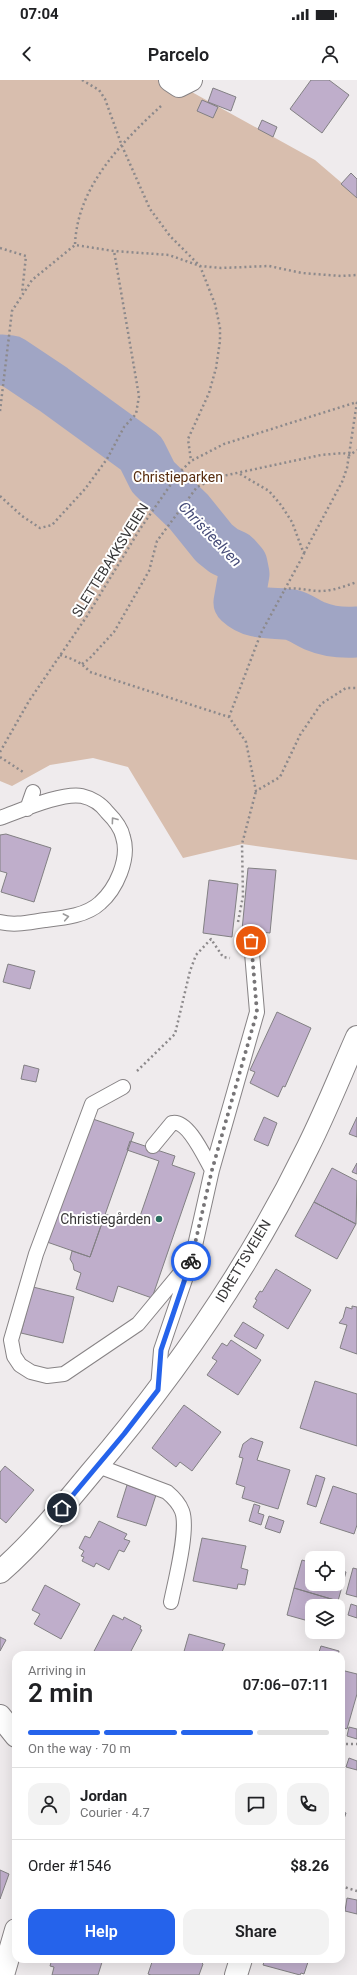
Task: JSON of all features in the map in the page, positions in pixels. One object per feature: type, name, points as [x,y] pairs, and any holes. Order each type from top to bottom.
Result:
[{"type":"street","name":"IDRETTSVEIEN","points":[[0,1572],[53,1518],[98,1466],[158,1390],[213,1312],[255,1244],[308,1147],[357,1037]]},
{"type":"street","points":[[0,1716],[12,1731]]},
{"type":"street","points":[[3,1975],[12,1944]]},
{"type":"street","points":[[236,1975],[240,1963]]},
{"type":"lane","points":[[27,809],[33,792]]},
{"type":"lane","points":[[0,818],[70,796],[82,796],[103,807],[121,830],[124,839],[122,865],[117,880],[99,904],[85,912],[70,917],[6,923]]},
{"type":"lane","points":[[6,923],[47,929]]},
{"type":"lane","points":[[158,1390],[161,1350],[192,1259],[212,1170],[257,1012],[251,941]]},
{"type":"lane","points":[[123,1087],[92,1104],[36,1254],[11,1340],[14,1356],[20,1365],[31,1372],[47,1376],[64,1374],[138,1324],[192,1259]]},
{"type":"lane","points":[[153,1146],[172,1123],[176,1122],[182,1124],[189,1131],[212,1170]]},
{"type":"lane","points":[[98,1466],[167,1492],[173,1497],[182,1511],[184,1531],[171,1602]]},
{"type":"path","points":[[82,80],[99,90],[105,99],[122,146],[150,209],[170,236],[200,266],[215,304],[220,328],[220,341],[216,368],[209,393],[188,439],[191,461]]},
{"type":"path","points":[[0,411],[5,370],[6,345],[12,311],[32,280],[75,245],[80,209],[105,166],[180,82]]},
{"type":"path","points":[[75,245],[114,251],[169,255],[200,266],[221,268],[269,266],[302,273],[341,276],[357,275]]},
{"type":"path","points":[[0,248],[26,256],[22,294]]},
{"type":"path","points":[[0,496],[22,516],[40,528],[52,525],[85,489],[107,459],[120,433],[136,414],[140,396],[114,251]]},
{"type":"path","points":[[229,717],[261,633],[342,482],[350,455],[357,402]]},
{"type":"path","name":"SLETTEBAKKSVEIEN","points":[[0,752],[29,702],[87,616],[140,529],[178,474],[191,461],[224,444],[357,402]]},
{"type":"path","points":[[350,455],[357,450]]},
{"type":"path","points":[[82,664],[89,659],[114,632],[149,571],[157,541],[197,487],[218,477],[240,474],[321,455],[343,453],[350,455]]},
{"type":"path","points":[[240,474],[270,491],[292,522],[304,554]]},
{"type":"path","points":[[285,589],[296,587],[320,591],[335,590],[357,582]]},
{"type":"path","points":[[60,655],[75,659],[90,672],[229,717],[246,742],[256,791],[242,844],[243,896],[238,925]]},
{"type":"path","points":[[256,791],[280,777],[300,736],[321,704],[346,688],[357,688]]},
{"type":"path","points":[[0,757],[23,772]]},
{"type":"path","points":[[123,1087],[136,1072],[175,1034],[190,971],[196,955],[211,939],[223,957],[228,959],[232,956]]},
{"type":"path","points":[[345,1744],[357,1744]]},
{"type":"path","points":[[345,1887],[357,1891]]},
{"type":"green space","name":"Christieparken","points":[[0,80],[170,80],[315,160],[357,196],[357,860],[242,844],[183,858],[128,767],[93,758],[50,765],[12,786],[0,781]]},
{"type":"building","points":[[311,80],[329,80],[349,95],[322,133],[290,109]]},
{"type":"building","points":[[213,88],[236,97],[231,111],[208,102]]},
{"type":"building","points":[[202,100],[218,107],[213,118],[197,111]]},
{"type":"building","points":[[262,120],[277,127],[273,137],[258,129]]},
{"type":"building","points":[[351,173],[357,179],[357,198],[341,184]]},
{"type":"building","points":[[6,834],[51,848],[34,902],[1,892],[7,873],[0,871],[0,835]]},
{"type":"building","points":[[248,868],[276,870],[270,933],[242,930]]},
{"type":"building","points":[[209,880],[238,884],[232,937],[203,933]]},
{"type":"building","points":[[8,964],[35,971],[30,989],[3,982]]},
{"type":"building","points":[[277,1012],[311,1028],[285,1087],[283,1086],[278,1097],[250,1083],[255,1072],[250,1070]]},
{"type":"building","points":[[24,1065],[39,1069],[36,1082],[21,1079]]},
{"type":"building","points":[[264,1117],[277,1123],[268,1146],[254,1140]]},
{"type":"building","points":[[357,1117],[357,1137],[349,1134]]},
{"type":"building","points":[[90,1118],[134,1133],[90,1257],[47,1242]]},
{"type":"building","name":"Christiegården","points":[[130,1141],[175,1156],[172,1165],[195,1173],[152,1298],[118,1286],[113,1302],[76,1289],[81,1273],[74,1270],[70,1259],[72,1251],[90,1257],[105,1214],[137,1225],[159,1161],[127,1150]]},
{"type":"building","points":[[357,1163],[357,1174],[352,1172]]},
{"type":"building","points":[[332,1168],[357,1181],[356,1224],[314,1202]]},
{"type":"building","points":[[314,1202],[356,1224],[337,1259],[295,1236]]},
{"type":"building","points":[[276,1269],[311,1290],[288,1329],[253,1307],[257,1300],[255,1299],[260,1291],[262,1292]]},
{"type":"building","points":[[33,1287],[74,1297],[63,1343],[21,1333]]},
{"type":"building","points":[[352,1306],[357,1307],[357,1354],[340,1348],[347,1325],[339,1323],[343,1318],[346,1307],[352,1309]]},
{"type":"building","points":[[243,1322],[264,1335],[256,1349],[234,1336]]},
{"type":"building","points":[[231,1340],[261,1360],[238,1395],[207,1375],[217,1361],[212,1358],[222,1343],[227,1346]]},
{"type":"building","points":[[315,1381],[357,1394],[357,1446],[300,1428]]},
{"type":"building","points":[[184,1405],[221,1432],[192,1471],[180,1462],[176,1467],[152,1448]]},
{"type":"building","points":[[251,1438],[263,1442],[257,1460],[290,1470],[278,1509],[242,1498],[245,1487],[236,1484],[243,1458],[239,1457],[243,1444]]},
{"type":"building","points":[[5,1466],[34,1490],[6,1523],[0,1518],[0,1472]]},
{"type":"building","points":[[316,1475],[325,1478],[316,1507],[307,1504]]},
{"type":"building","points":[[127,1485],[156,1495],[146,1526],[117,1517]]},
{"type":"building","points":[[333,1486],[357,1494],[357,1525],[354,1534],[320,1523]]},
{"type":"building","points":[[254,1504],[260,1506],[258,1513],[264,1515],[261,1525],[249,1521]]},
{"type":"building","points":[[269,1516],[284,1521],[280,1533],[265,1528]]},
{"type":"building","points":[[99,1521],[127,1534],[124,1539],[130,1541],[124,1552],[119,1550],[109,1570],[96,1563],[94,1567],[82,1561],[84,1557],[81,1556],[84,1551],[79,1548],[85,1536],[90,1538]]},
{"type":"building","points":[[202,1538],[246,1546],[241,1568],[248,1570],[245,1585],[238,1584],[237,1589],[193,1581]]},
{"type":"building","points":[[302,1560],[305,1561],[305,1591],[341,1591],[339,1599],[331,1599],[294,1588]]},
{"type":"building","points":[[353,1568],[357,1569],[357,1597],[346,1594]]},
{"type":"building","points":[[45,1585],[80,1604],[61,1639],[34,1624],[40,1614],[32,1610]]},
{"type":"building","points":[[294,1588],[331,1599],[305,1599],[305,1620],[287,1615]]},
{"type":"building","points":[[351,1604],[357,1606],[357,1618],[348,1615]]},
{"type":"building","points":[[113,1615],[123,1620],[124,1617],[141,1626],[140,1629],[142,1630],[131,1651],[94,1651]]},
{"type":"building","points":[[189,1634],[225,1644],[222,1651],[184,1651]]},
{"type":"building","points":[[0,1637],[6,1640],[0,1651]]},
{"type":"building","points":[[321,1646],[339,1651],[319,1651]]},
{"type":"building","points":[[345,1671],[357,1674],[357,1694],[347,1729],[345,1728]]},
{"type":"building","points":[[349,1727],[357,1729],[357,1739],[347,1736]]},
{"type":"building","points":[[349,1758],[357,1761],[357,1770],[346,1767]]},
{"type":"building","points":[[0,1870],[9,1874],[0,1899]]},
{"type":"building","points":[[347,1898],[357,1900],[357,1914],[345,1911]]},
{"type":"building","points":[[51,1963],[102,1963],[98,1975],[52,1975],[54,1967],[50,1966]]},
{"type":"building","points":[[152,1963],[203,1964],[199,1975],[148,1974]]},
{"type":"building","points":[[264,1963],[308,1963],[304,1974],[301,1973],[300,1975],[263,1965]]},
{"type":"waterway","name":"Christieelven","points":[[0,360],[11,361],[53,389],[141,453],[153,477],[189,512],[214,543],[224,551],[235,556],[242,564],[244,574],[239,602],[251,610],[264,613],[292,615],[315,626],[330,631],[357,632]]},
{"type":"way so far","points":[[191,1261],[212,1170],[257,1012],[251,941]]},
{"type":"place","name":"Christiegården","points":[[159,1219]]},
{"type":"route","points":[[62,1508],[124,1434],[158,1390],[161,1350],[191,1261]]}]
